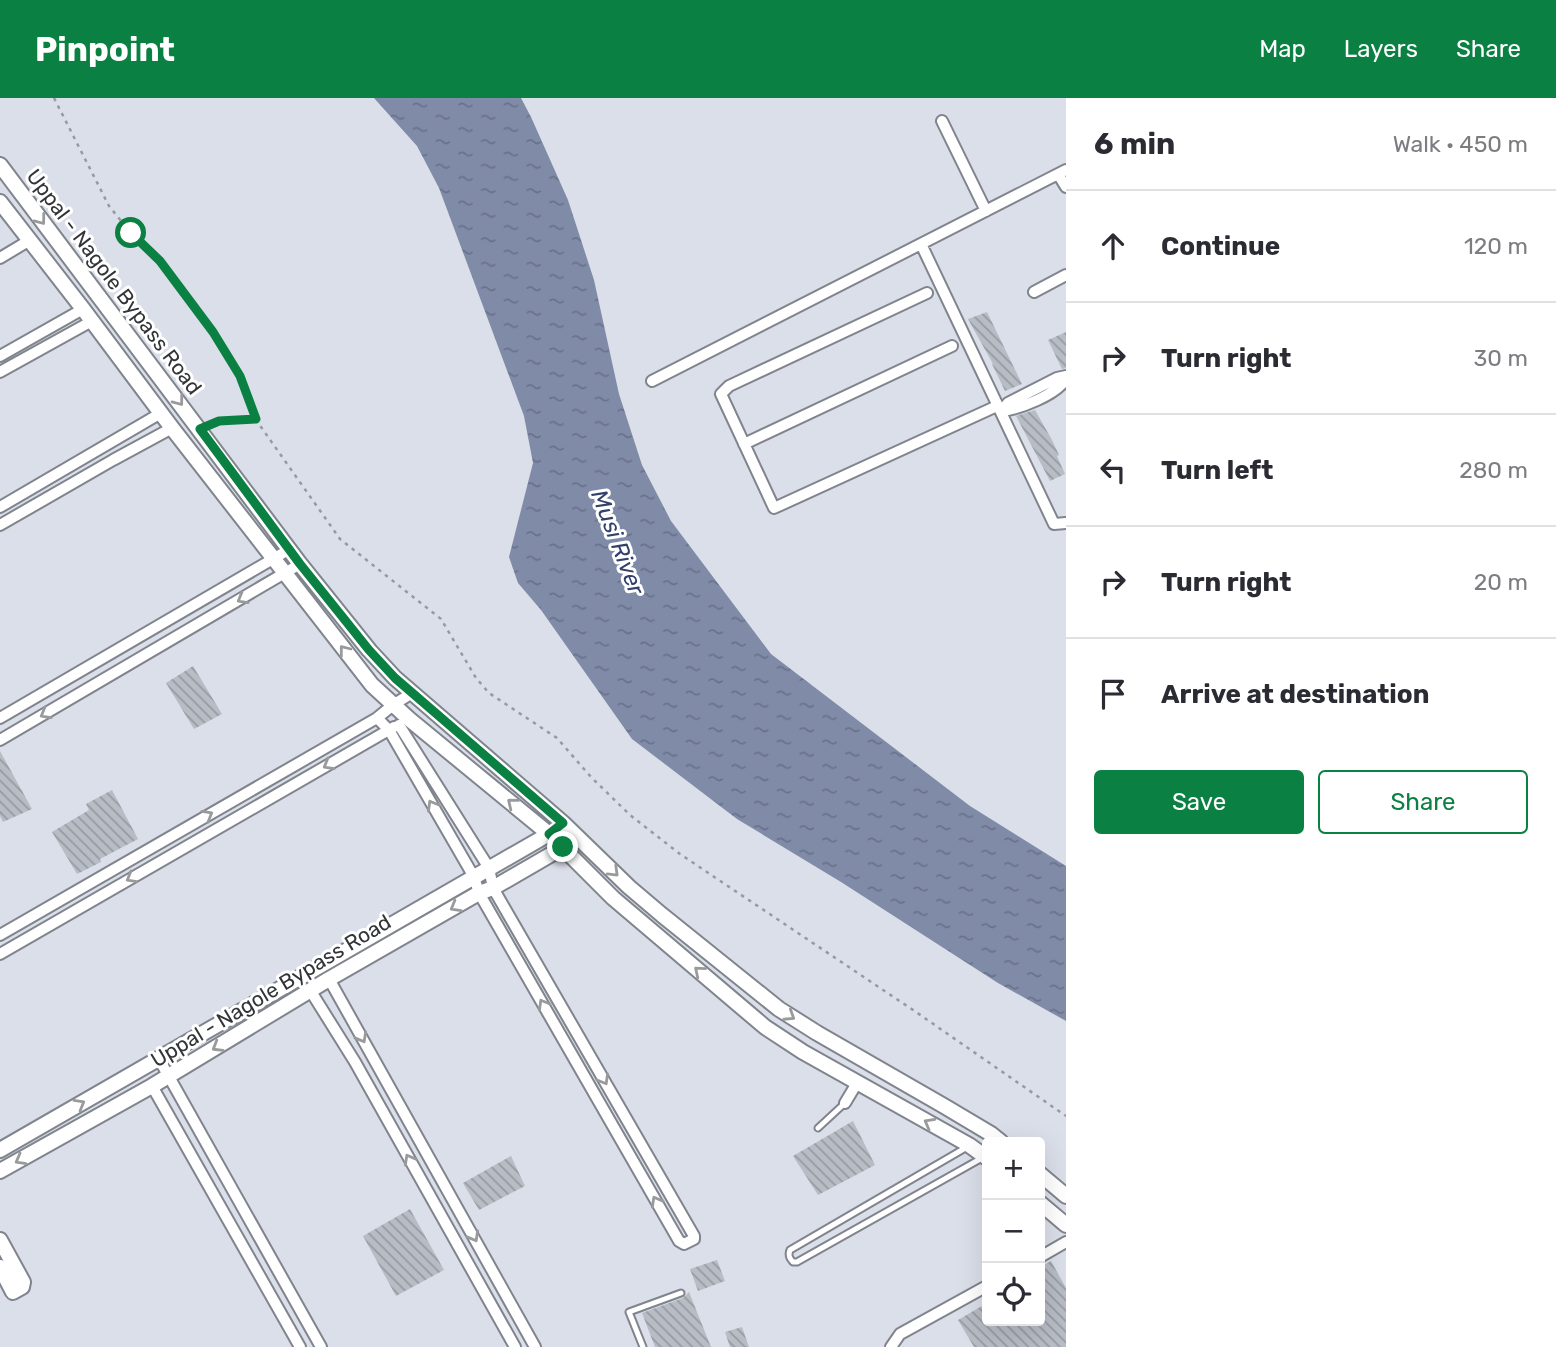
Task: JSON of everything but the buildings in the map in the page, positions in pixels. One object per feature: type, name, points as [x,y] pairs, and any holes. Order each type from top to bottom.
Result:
[{"type":"street","points":[[942,121],[986,211]]},
{"type":"street","name":"Uppal - Nagole Bypass Road","points":[[0,165],[300,564],[395,678],[563,823],[645,901],[779,1009],[994,1137]]},
{"type":"street","points":[[652,382],[1062,172],[1066,187]]},
{"type":"street","name":"Uppal - Nagole Bypass Road","points":[[0,202],[274,560],[404,722],[549,834],[613,898],[765,1027],[803,1052],[982,1155]]},
{"type":"street","points":[[0,258],[30,240]]},
{"type":"street","points":[[921,244],[1054,524],[1066,523]]},
{"type":"street","points":[[1034,292],[1066,275]]},
{"type":"street","points":[[927,293],[729,386],[722,394],[774,508],[999,408],[1057,378],[1066,377]]},
{"type":"street","points":[[0,356],[87,315]]},
{"type":"street","points":[[0,372],[87,315]]},
{"type":"street","points":[[744,444],[952,346]]},
{"type":"street","points":[[0,507],[161,413]]},
{"type":"street","points":[[0,525],[172,428]]},
{"type":"street","points":[[0,718],[290,549]]},
{"type":"street","points":[[0,740],[300,564]]},
{"type":"street","points":[[0,935],[364,726],[412,693]]},
{"type":"street","points":[[0,954],[388,730],[404,722],[489,868],[486,891],[678,1241],[684,1244],[694,1239],[486,891],[474,877],[388,730],[377,718]]},
{"type":"street","points":[[351,752],[364,726]]},
{"type":"street","name":"Uppal - Nagole Bypass Road","points":[[0,1150],[549,834],[563,823]]},
{"type":"street","name":"Uppal - Nagole Bypass Road","points":[[0,1171],[168,1077],[329,979],[579,838]]},
{"type":"street","points":[[329,979],[535,1347]]},
{"type":"street","points":[[310,990],[355,1062],[515,1347]]},
{"type":"street","points":[[159,1059],[321,1347]]},
{"type":"street","points":[[845,1103],[857,1083]]},
{"type":"street","points":[[152,1086],[300,1347]]},
{"type":"street","points":[[1045,1178],[1066,1196]]},
{"type":"street","points":[[1045,1207],[1066,1225]]},
{"type":"street","points":[[0,1240],[23,1282],[22,1287],[13,1292],[0,1267]]},
{"type":"street","points":[[1045,1253],[1066,1242]]},
{"type":"street","points":[[891,1347],[900,1334],[982,1289]]},
{"type":"lane","points":[[927,293],[941,286]]},
{"type":"lane","points":[[952,346],[967,339]]},
{"type":"lane","points":[[818,1128],[845,1103]]},
{"type":"lane","points":[[969,1146],[790,1250],[790,1259],[797,1262],[982,1160]]},
{"type":"lane","points":[[643,1347],[629,1312],[681,1293]]},
{"type":"path","points":[[54,98],[109,206],[131,233],[160,261],[213,332],[240,376],[256,419],[340,539],[440,619],[476,678],[489,693],[557,738],[591,777],[630,815],[680,854],[1066,1116]]},
{"type":"path","points":[[200,429],[219,421],[256,419]]},
{"type":"water","name":"Musi River","points":[[374,98],[521,98],[568,200],[594,280],[619,394],[642,465],[671,521],[771,654],[970,806],[1066,866],[1066,1021],[998,983],[737,819],[632,739],[541,610],[518,583],[509,557],[533,463],[524,416],[439,188],[417,146]]},
{"type":"route","points":[[131,233],[160,261],[213,332],[240,376],[256,419],[219,421],[200,429],[300,564],[369,650],[395,678],[563,823],[549,834],[563,847]]}]
